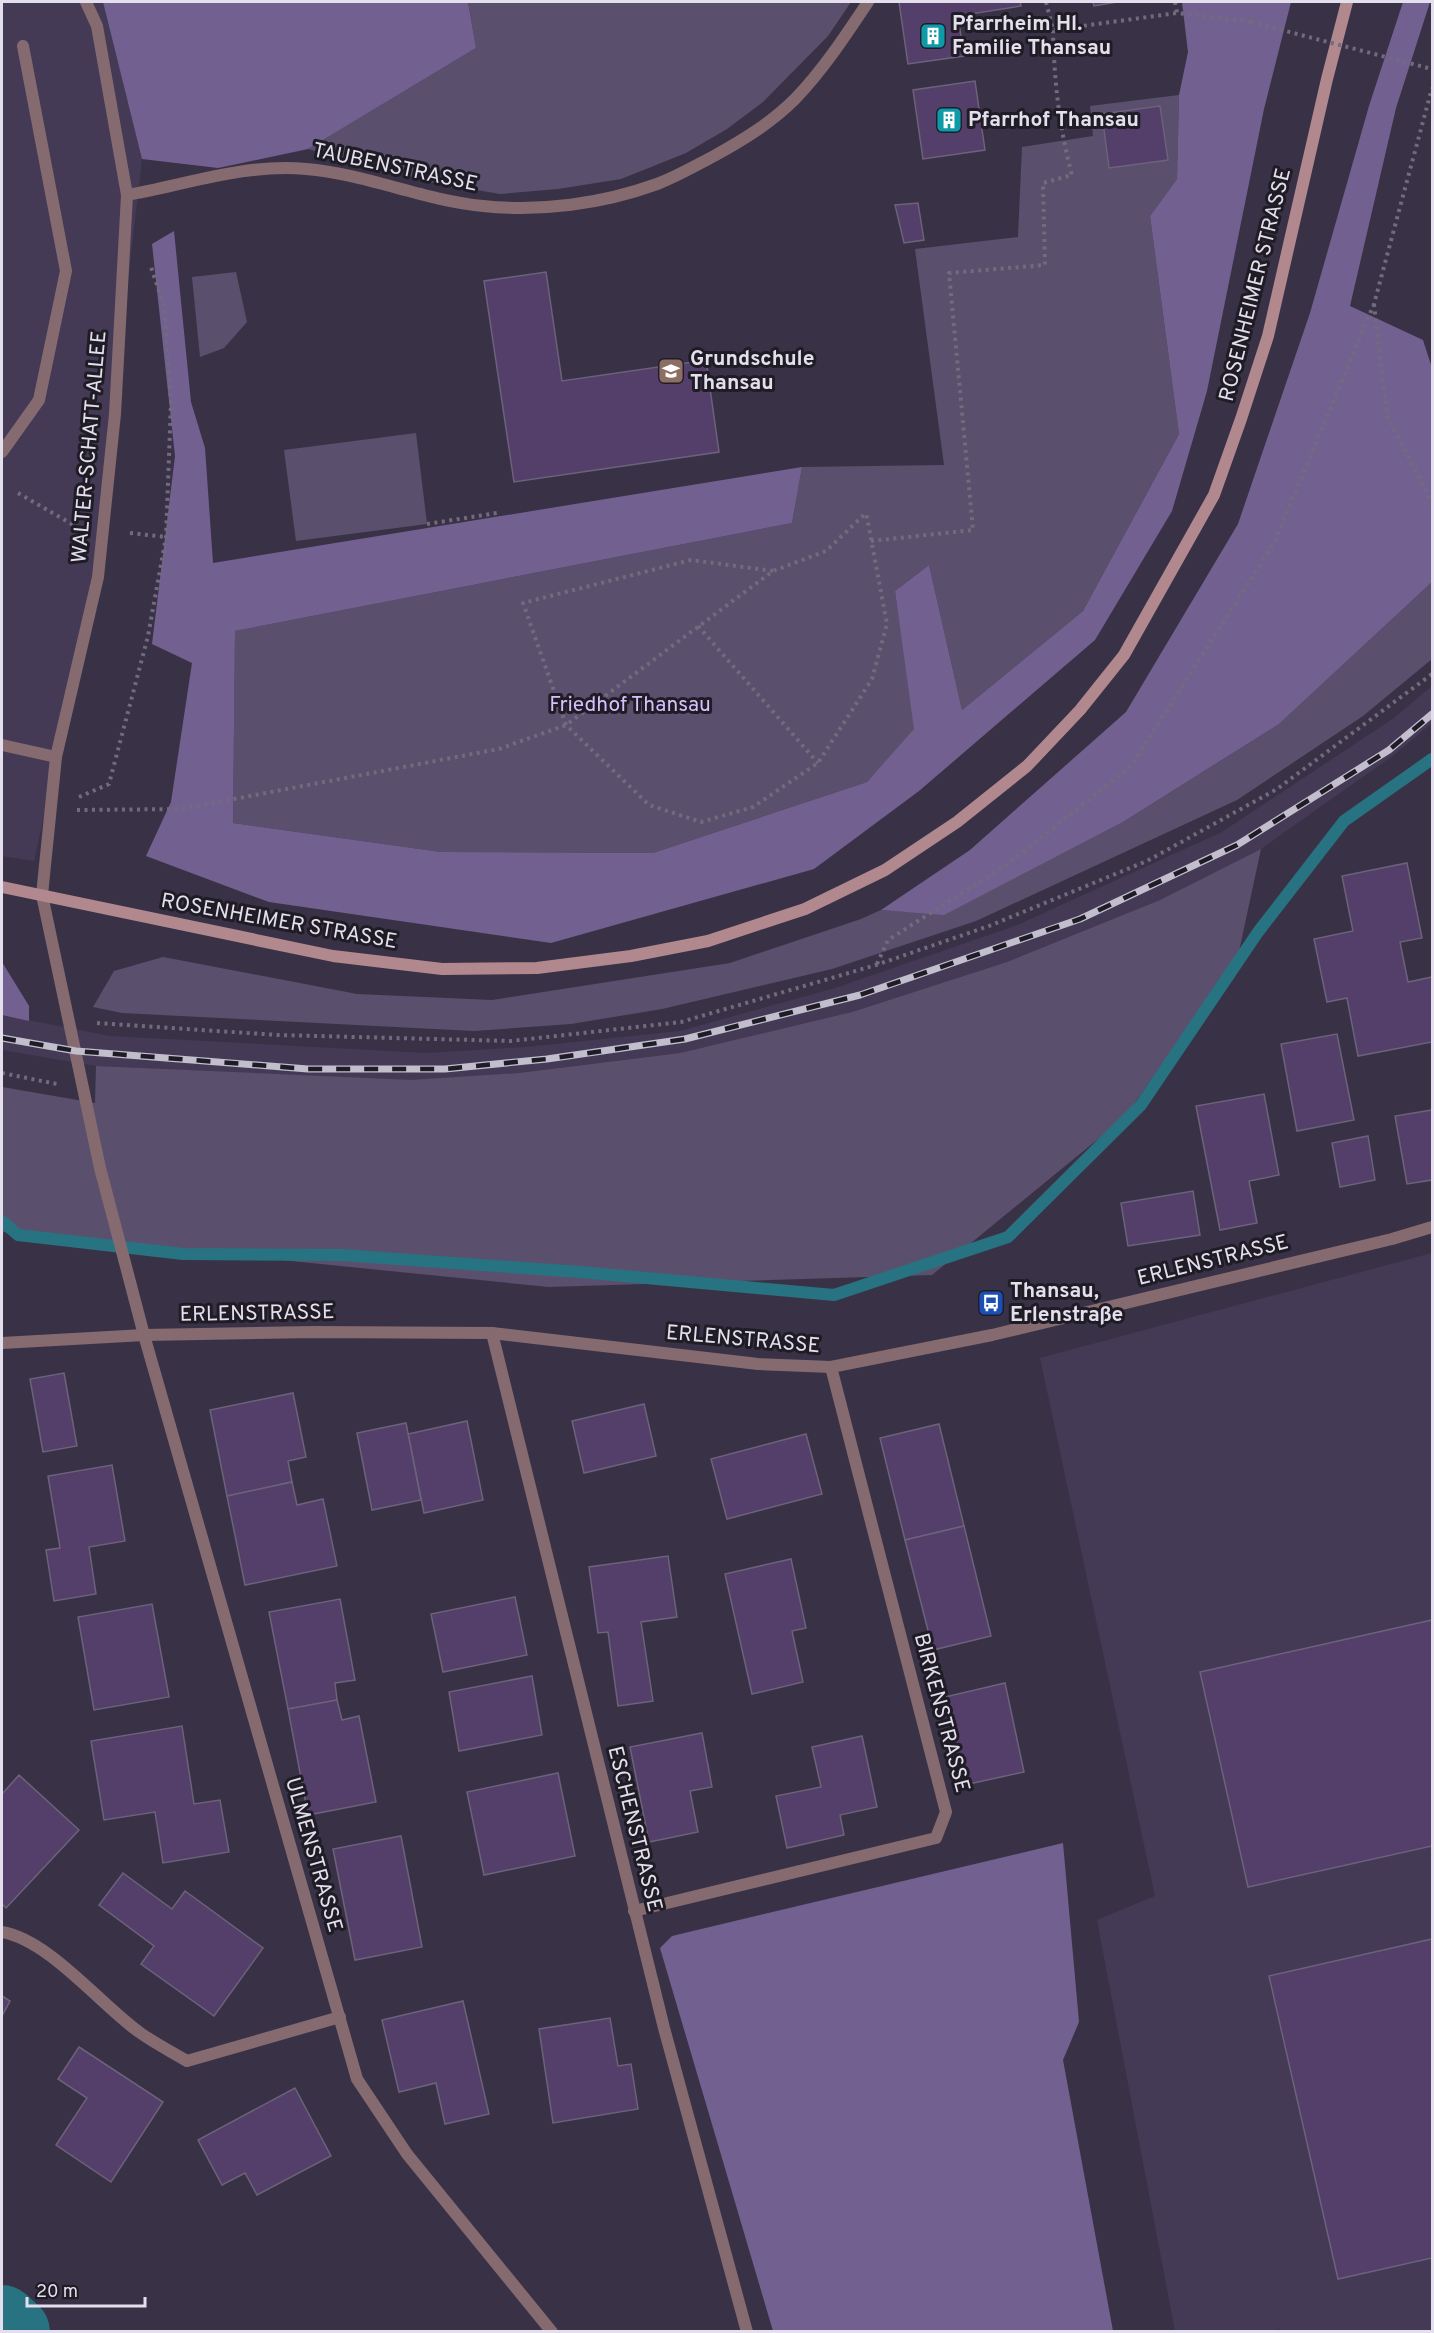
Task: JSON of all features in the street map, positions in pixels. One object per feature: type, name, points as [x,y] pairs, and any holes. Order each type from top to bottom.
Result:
[{"type":"main road","name":"ROSENHEIMER STRASSE","points":[[2,887],[333,956],[442,969],[537,968],[631,956],[708,942],[805,909],[885,870],[957,822],[1027,766],[1080,710],[1124,656],[1214,495],[1268,336],[1347,2]]},
{"type":"street","name":"WALTER-SCHATT-ALLEE","points":[[42,895],[57,757],[98,577],[115,414],[127,195],[97,26],[86,2]]},
{"type":"street","name":"TAUBENSTRASSE","points":[[127,195],[261,168],[306,169],[353,177],[432,198],[483,207],[542,208],[601,200],[658,184],[751,136],[795,99],[840,43],[868,2]]},
{"type":"street","points":[[2,452],[39,400],[66,271],[23,46]]},
{"type":"street","points":[[2,745],[57,757]]},
{"type":"street","points":[[42,895],[114,1225],[144,1335]]},
{"type":"street","name":"ERLENSTRASSE","points":[[2,1343],[144,1335],[314,1332],[492,1333],[758,1364],[831,1367],[992,1335],[1392,1239],[1432,1227]]},
{"type":"street","name":"ESCHENSTRASSE","points":[[492,1333],[634,1911],[747,2331]]},
{"type":"street","name":"ULMENSTRASSE","points":[[144,1335],[357,2079],[407,2154],[552,2331]]},
{"type":"street","name":"BIRKENSTRASSE","points":[[634,1911],[936,1838],[946,1812],[831,1367]]},
{"type":"street","points":[[2,1932],[15,1934],[39,1947],[140,2033],[187,2061],[340,2017]]},
{"type":"path","points":[[872,541],[973,530],[949,273],[1045,265],[1043,183],[1072,175],[1063,141],[1054,74],[1053,30],[1046,2]]},
{"type":"path","points":[[1175,2],[1177,13]]},
{"type":"path","points":[[1053,30],[1177,13],[1251,22],[1432,69]]},
{"type":"path","points":[[876,965],[888,940],[1011,862],[1132,765],[1274,543],[1374,304],[1432,88]]},
{"type":"path","points":[[51,810],[110,784],[148,636],[166,537],[171,402],[164,306],[149,262]]},
{"type":"path","points":[[1374,304],[1387,416],[1432,502]]},
{"type":"path","points":[[18,493],[78,528]]},
{"type":"path","points":[[51,810],[181,809],[499,748],[566,725],[773,570],[826,551],[866,512],[886,624],[872,679],[818,763],[753,807],[701,822],[649,804],[566,725],[524,603],[691,560],[773,570]]},
{"type":"path","points":[[427,524],[496,513]]},
{"type":"path","points":[[130,533],[166,537]]},
{"type":"path","points":[[698,626],[818,763]]},
{"type":"path","points":[[2,1073],[84,1090]]},
{"type":"shaded area","points":[[2,2],[103,2],[142,159],[92,598],[34,861],[2,856]]},
{"type":"shaded area","points":[[103,2],[468,2],[476,48],[308,149],[218,168],[142,159]]},
{"type":"shaded area","points":[[1182,2],[1291,2],[1264,109],[1207,391],[1172,511],[1095,640],[919,791],[814,869],[551,943],[269,902],[146,856],[171,802],[192,663],[152,644],[175,456],[152,244],[174,231],[191,402],[205,448],[213,563],[802,467],[792,523],[235,631],[233,823],[441,852],[653,853],[867,782],[914,729],[895,591],[929,565],[962,710],[1083,611],[1179,434],[1150,216],[1177,179],[1179,95],[1188,52]]},
{"type":"shaded area","points":[[1403,2],[1430,2],[1396,108],[1350,306],[1423,340],[1432,368],[1432,582],[1279,724],[1123,822],[944,915],[881,910],[970,850],[1126,712],[1238,524],[1310,313],[1369,106]]},
{"type":"shaded area","points":[[1432,686],[1432,723],[1395,754],[1261,849],[1160,900],[1007,962],[852,1012],[680,1053],[519,1073],[411,1081],[96,1066],[2,1050],[2,1015],[110,1036],[426,1053],[526,1047],[680,1031],[835,988],[1015,926],[1222,832],[1394,718]]},
{"type":"shaded area","points":[[2,962],[29,1006],[29,1021],[2,1015]]},
{"type":"shaded area","points":[[1432,1253],[1432,2331],[1282,2332],[1281,2329],[1264,2332],[1175,2331],[1097,1920],[1155,1896],[1040,1358]]},
{"type":"shaded area","points":[[1063,1843],[1079,2022],[1063,2060],[1113,2331],[773,2331],[660,1948],[672,1936]]},
{"type":"green space","points":[[468,2],[851,2],[828,36],[763,102],[727,129],[686,153],[621,179],[558,189],[500,194],[431,182],[308,149],[476,48]]},
{"type":"green space","name":"Friedhof Thansau","points":[[1179,95],[1177,179],[1150,216],[1179,434],[1083,611],[962,710],[929,565],[895,591],[915,729],[867,782],[653,853],[441,852],[233,823],[235,631],[792,523],[802,467],[944,465],[915,249],[1018,237],[1022,147],[1093,136],[1090,106]]},
{"type":"green space","points":[[236,272],[247,322],[224,348],[200,357],[192,277]]},
{"type":"green space","points":[[416,433],[427,524],[296,541],[284,450]]},
{"type":"green space","points":[[1432,582],[1432,659],[1363,716],[1237,800],[976,921],[832,969],[662,1009],[571,1024],[474,1031],[122,1013],[93,1007],[114,971],[163,957],[357,994],[492,1000],[730,963],[861,919],[881,910],[944,914],[1123,822],[1279,724]]},
{"type":"green space","points":[[1261,849],[1238,956],[1125,1117],[932,1275],[549,1287],[2,1232],[2,1087],[95,1103],[96,1066],[411,1080],[519,1073],[680,1053],[852,1012],[1007,962],[1160,900]]},
{"type":"building","name":"Pfarrheim Hl. Familie Thansau","points":[[899,2],[1020,2],[1021,6],[958,16],[964,56],[908,64]]},
{"type":"building","points":[[1093,2],[1117,2],[1094,6]]},
{"type":"building","name":"Pfarrhof Thansau","points":[[975,81],[985,150],[923,159],[913,90]]},
{"type":"building","points":[[1160,106],[1168,160],[1109,168],[1102,114]]},
{"type":"building","points":[[918,203],[924,240],[904,243],[895,205]]},
{"type":"building","name":"Grundschule Thansau","points":[[546,272],[562,381],[706,360],[719,452],[514,482],[484,281]]},
{"type":"building","points":[[1407,863],[1422,938],[1400,942],[1408,982],[1432,977],[1432,1042],[1358,1056],[1347,998],[1327,1002],[1314,939],[1353,931],[1342,876]]},
{"type":"building","points":[[1337,1034],[1354,1120],[1297,1131],[1281,1044]]},
{"type":"building","points":[[1264,1094],[1279,1175],[1249,1181],[1257,1223],[1220,1230],[1196,1106]]},
{"type":"building","points":[[1432,1110],[1432,1180],[1407,1184],[1395,1116]]},
{"type":"building","points":[[1368,1136],[1375,1180],[1340,1187],[1332,1143]]},
{"type":"building","points":[[1193,1191],[1200,1235],[1128,1246],[1121,1203]]},
{"type":"building","points":[[64,1373],[77,1446],[43,1452],[30,1379]]},
{"type":"building","points":[[293,1393],[306,1457],[288,1461],[292,1482],[227,1496],[210,1410]]},
{"type":"building","points":[[644,1404],[656,1456],[584,1473],[572,1421]]},
{"type":"building","points":[[467,1421],[483,1500],[424,1513],[408,1434]]},
{"type":"building","points":[[406,1423],[421,1500],[372,1510],[357,1433]]},
{"type":"building","points":[[939,1424],[964,1526],[905,1540],[880,1438]]},
{"type":"building","points":[[806,1434],[822,1494],[727,1519],[711,1459]]},
{"type":"building","points":[[112,1465],[125,1541],[89,1547],[96,1594],[54,1601],[46,1550],[60,1548],[48,1476]]},
{"type":"building","points":[[292,1482],[297,1505],[323,1499],[337,1566],[245,1585],[227,1496]]},
{"type":"building","points":[[964,1526],[991,1636],[933,1650],[905,1540]]},
{"type":"building","points":[[668,1556],[677,1617],[641,1622],[653,1701],[618,1706],[608,1632],[598,1633],[589,1567]]},
{"type":"building","points":[[791,1559],[806,1628],[792,1631],[803,1682],[752,1694],[725,1574]]},
{"type":"building","points":[[515,1597],[527,1655],[443,1672],[431,1614]]},
{"type":"building","points":[[340,1599],[355,1680],[335,1683],[337,1700],[288,1709],[269,1612]]},
{"type":"building","points":[[152,1604],[169,1697],[94,1710],[78,1617]]},
{"type":"building","points":[[1432,1620],[1432,1846],[1248,1887],[1200,1672]]},
{"type":"building","points":[[532,1676],[542,1735],[459,1751],[449,1692]]},
{"type":"building","points":[[1005,1683],[1024,1772],[964,1785],[945,1697]]},
{"type":"building","points":[[337,1700],[342,1720],[359,1716],[376,1802],[308,1815],[288,1709]]},
{"type":"building","points":[[182,1726],[194,1804],[220,1800],[229,1852],[163,1863],[155,1812],[104,1820],[91,1741]]},
{"type":"building","points":[[702,1733],[712,1787],[690,1791],[698,1832],[649,1842],[630,1747]]},
{"type":"building","points":[[862,1736],[877,1807],[840,1815],[844,1835],[787,1848],[776,1796],[821,1787],[812,1747]]},
{"type":"building","points":[[558,1773],[575,1856],[484,1875],[467,1792]]},
{"type":"building","points":[[19,1775],[79,1830],[6,1908],[2,1904],[2,1794]]},
{"type":"building","points":[[401,1836],[422,1947],[355,1960],[333,1849]]},
{"type":"building","points":[[123,1873],[172,1909],[185,1891],[263,1948],[214,2016],[141,1964],[154,1946],[99,1905]]},
{"type":"building","points":[[1432,1939],[1432,2258],[1338,2279],[1269,1976]]},
{"type":"building","points":[[2,1996],[10,2001],[2,2016]]},
{"type":"building","points":[[463,2001],[489,2114],[445,2124],[436,2083],[399,2092],[382,2020]]},
{"type":"building","points":[[610,2018],[618,2066],[631,2064],[638,2109],[553,2123],[539,2029]]},
{"type":"building","points":[[79,2047],[163,2102],[111,2182],[56,2145],[87,2098],[58,2079]]},
{"type":"building","points":[[295,2088],[331,2156],[257,2195],[245,2173],[222,2185],[198,2140]]},
{"type":"waterway","points":[[2,1221],[18,1235],[183,1254],[341,1255],[580,1272],[834,1295],[1008,1237],[1141,1105],[1258,932],[1344,821],[1432,759]]},
{"type":"waterway","points":[[2,2321],[14,2332]]},
{"type":"railway","points":[[2,1038],[76,1051],[308,1069],[445,1069],[547,1059],[685,1039],[860,995],[1080,919],[1237,845],[1389,750],[1432,714]]},
{"type":"place","name":"Pfarrheim Hl. Familie Thansau","points":[[933,36]]},
{"type":"place","name":"Pfarrhof Thansau","points":[[949,120]]},
{"type":"place","name":"Grundschule Thansau","points":[[671,371]]},
{"type":"place","name":"Thansau, Erlenstraße","points":[[991,1303]]}]
